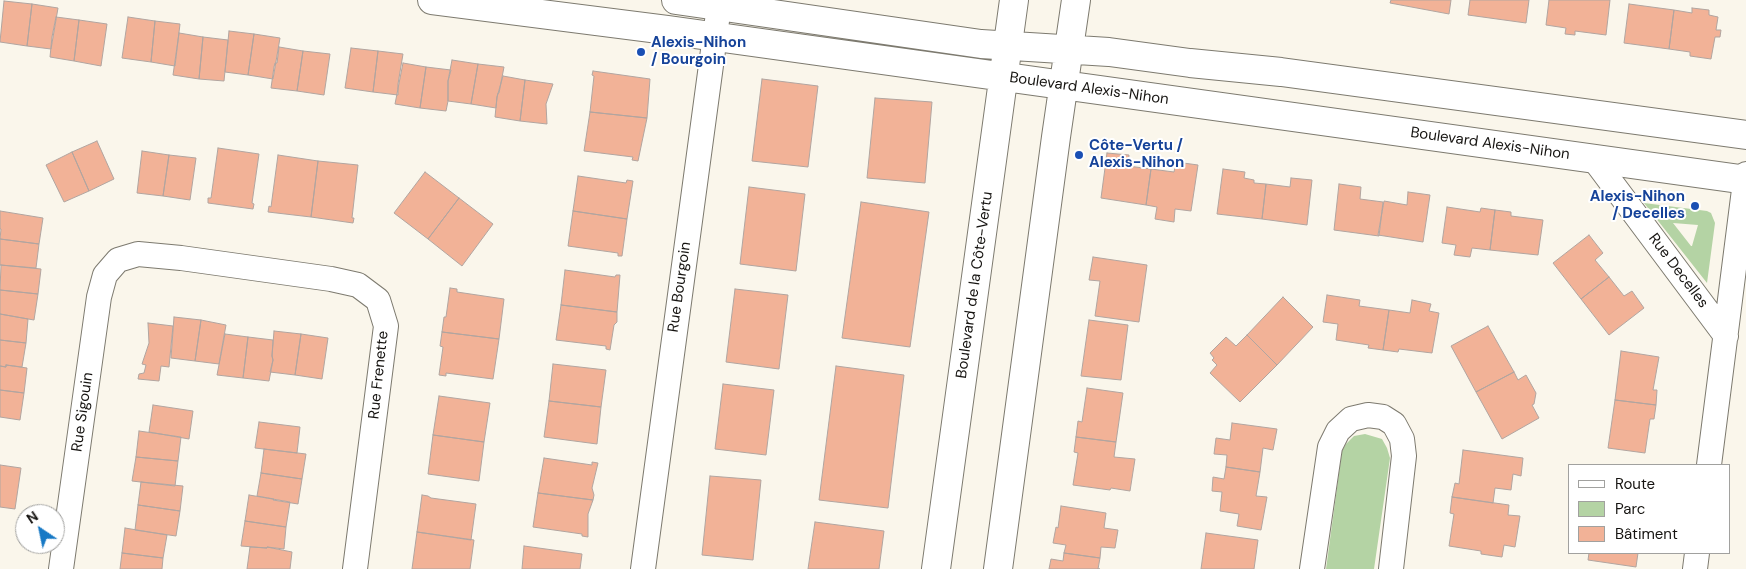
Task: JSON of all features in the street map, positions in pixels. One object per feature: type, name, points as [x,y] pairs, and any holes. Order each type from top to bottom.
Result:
[{"type":"street","name":"Boulevard Alexis-Nihon","points":[[432,0],[1746,178]]},
{"type":"street","points":[[676,0],[981,44],[1109,52],[1190,63],[1281,72],[1746,135]]},
{"type":"street","name":"Boulevard de la Côte-Vertu","points":[[936,569],[1014,0]]},
{"type":"street","points":[[998,569],[1076,0]]},
{"type":"street","name":"Rue Bourgoin","points":[[643,569],[719,6]]},
{"type":"street","name":"Rue Decelles","points":[[1593,158],[1726,336]]},
{"type":"street","name":"Rue Decelles","points":[[1709,464],[1746,178]]},
{"type":"street","name":"Rue Frenette","points":[[118,260],[138,254],[181,258],[331,279],[358,285],[378,300],[386,326],[355,569]]},
{"type":"street","name":"Rue Sigouin","points":[[61,569],[99,297],[105,275],[118,260]]},
{"type":"street","points":[[1726,336],[1746,321]]},
{"type":"street","points":[[1312,569],[1330,447],[1338,430],[1351,419],[1368,415],[1383,417],[1394,424],[1402,439],[1404,456],[1391,569]]},
{"type":"street","points":[[1695,569],[1697,554]]},
{"type":"green space","points":[[1644,203],[1711,213],[1715,223],[1707,283]],"holes":[[[1673,223],[1698,225],[1691,246]]]},
{"type":"green space","points":[[1365,434],[1382,439],[1390,458],[1374,569],[1326,569],[1342,451],[1354,436]]},
{"type":"building","points":[[1391,0],[1451,0],[1449,14],[1390,3]]},
{"type":"building","points":[[1470,0],[1529,0],[1526,23],[1468,15]]},
{"type":"building","points":[[1549,0],[1610,0],[1606,35],[1575,31],[1575,35],[1565,34],[1566,28],[1546,25]]},
{"type":"building","points":[[4,1],[32,4],[27,46],[0,42]]},
{"type":"building","points":[[32,4],[58,8],[51,49],[27,46]]},
{"type":"building","points":[[1629,4],[1674,10],[1669,49],[1624,43]]},
{"type":"building","points":[[1692,8],[1709,10],[1709,15],[1718,17],[1716,30],[1721,30],[1720,37],[1715,37],[1711,59],[1690,56],[1690,52],[1669,49],[1674,10],[1692,13]]},
{"type":"building","points":[[56,17],[79,20],[74,61],[50,57]]},
{"type":"building","points":[[128,17],[155,21],[151,62],[122,58]]},
{"type":"building","points":[[79,20],[107,24],[101,66],[74,61]]},
{"type":"building","points":[[155,21],[180,24],[175,66],[151,62]]},
{"type":"building","points":[[229,31],[254,34],[248,75],[225,72]]},
{"type":"building","points":[[179,33],[203,37],[199,79],[173,75]]},
{"type":"building","points":[[254,34],[280,38],[273,79],[248,75]]},
{"type":"building","points":[[203,37],[228,40],[224,81],[199,79]]},
{"type":"building","points":[[279,47],[303,51],[297,91],[271,88]]},
{"type":"building","points":[[351,48],[378,51],[373,92],[345,88]]},
{"type":"building","points":[[303,51],[330,54],[324,95],[297,91]]},
{"type":"building","points":[[378,51],[403,54],[398,95],[373,92]]},
{"type":"building","points":[[452,60],[478,64],[471,104],[448,101],[448,81]]},
{"type":"building","points":[[403,63],[426,67],[420,108],[395,104]]},
{"type":"building","points":[[478,64],[504,67],[496,108],[471,104]]},
{"type":"building","points":[[426,67],[451,70],[448,81],[446,111],[420,108]]},
{"type":"building","points":[[593,71],[650,79],[647,118],[590,112]]},
{"type":"building","points":[[503,76],[525,80],[520,121],[495,117],[497,97]]},
{"type":"building","points":[[762,79],[818,86],[808,167],[752,161]]},
{"type":"building","points":[[525,80],[553,84],[546,104],[547,124],[520,121]]},
{"type":"building","points":[[875,98],[932,102],[925,183],[867,178]]},
{"type":"building","points":[[590,112],[647,118],[638,161],[632,160],[633,157],[584,151]]},
{"type":"building","points":[[97,141],[114,179],[89,191],[72,152]]},
{"type":"building","points":[[218,148],[259,154],[252,203],[254,204],[253,209],[208,203],[208,198],[211,198]]},
{"type":"building","points":[[142,151],[169,155],[163,196],[137,193]]},
{"type":"building","points":[[72,152],[89,191],[64,202],[46,165]]},
{"type":"building","points":[[1107,153],[1129,155],[1128,166],[1151,169],[1146,205],[1101,198]]},
{"type":"building","points":[[169,155],[196,158],[190,200],[163,196]]},
{"type":"building","points":[[278,155],[318,161],[311,217],[268,212],[269,206],[271,207]]},
{"type":"building","points":[[318,161],[358,165],[353,223],[311,217]]},
{"type":"building","points":[[1176,162],[1198,165],[1191,211],[1175,209],[1174,222],[1155,219],[1157,207],[1146,205],[1151,169],[1174,172]]},
{"type":"building","points":[[1223,169],[1245,172],[1244,178],[1254,180],[1254,183],[1266,184],[1262,219],[1217,214]]},
{"type":"building","points":[[425,172],[459,198],[428,239],[394,213]]},
{"type":"building","points":[[578,176],[626,183],[627,180],[633,181],[627,219],[573,211]]},
{"type":"building","points":[[1291,178],[1312,180],[1307,225],[1262,219],[1266,184],[1290,187]]},
{"type":"building","points":[[1339,184],[1361,187],[1360,199],[1383,202],[1379,236],[1334,230]]},
{"type":"building","points":[[749,187],[805,194],[796,271],[740,264]]},
{"type":"building","points":[[1408,192],[1430,195],[1423,242],[1378,235],[1384,201],[1407,205]]},
{"type":"building","points":[[459,198],[493,224],[462,266],[428,239]]},
{"type":"building","points":[[861,202],[929,212],[910,347],[842,338]]},
{"type":"building","points":[[1447,207],[1480,212],[1481,208],[1495,210],[1490,250],[1472,248],[1470,257],[1454,255],[1456,245],[1442,243]]},
{"type":"building","points":[[1495,210],[1511,212],[1511,216],[1543,220],[1538,255],[1490,250]]},
{"type":"building","points":[[0,211],[43,218],[39,244],[0,239]]},
{"type":"building","points":[[573,211],[627,219],[622,256],[618,256],[618,253],[568,246]]},
{"type":"building","points":[[1589,235],[1603,253],[1595,260],[1609,277],[1581,299],[1553,263]]},
{"type":"building","points":[[0,239],[39,244],[36,268],[0,265]]},
{"type":"building","points":[[1093,257],[1147,265],[1139,322],[1095,316],[1100,281],[1089,280]]},
{"type":"building","points":[[1,265],[41,269],[38,294],[0,290]]},
{"type":"building","points":[[565,270],[615,277],[620,275],[617,312],[561,305]]},
{"type":"building","points":[[1609,277],[1624,296],[1632,291],[1644,308],[1609,335],[1581,299]]},
{"type":"building","points":[[450,288],[457,289],[457,292],[504,299],[499,339],[442,332]]},
{"type":"building","points":[[735,289],[788,295],[779,369],[726,362]]},
{"type":"building","points":[[0,290],[38,294],[34,320],[0,314]]},
{"type":"building","points":[[1327,295],[1360,300],[1359,306],[1389,310],[1383,350],[1368,348],[1369,345],[1336,340],[1338,324],[1323,322]]},
{"type":"building","points":[[1283,297],[1313,327],[1277,365],[1247,335]]},
{"type":"building","points":[[1412,300],[1431,304],[1429,311],[1439,313],[1432,353],[1399,349],[1398,352],[1383,350],[1389,310],[1410,313]]},
{"type":"building","points":[[561,305],[617,312],[617,322],[614,325],[610,350],[606,349],[606,346],[556,340]]},
{"type":"building","points":[[0,314],[28,319],[26,343],[0,340]]},
{"type":"building","points":[[174,317],[201,320],[195,361],[171,358]]},
{"type":"building","points":[[201,320],[226,325],[219,364],[195,361]]},
{"type":"building","points":[[1089,320],[1128,325],[1121,380],[1081,376]]},
{"type":"building","points":[[148,323],[173,326],[169,367],[161,366],[159,381],[138,379],[139,374],[144,373],[146,365],[142,364],[149,343]]},
{"type":"building","points":[[1488,326],[1514,372],[1476,392],[1451,346]]},
{"type":"building","points":[[274,331],[301,334],[295,375],[270,372],[273,360]]},
{"type":"building","points":[[442,332],[499,339],[493,379],[446,373],[446,376],[439,375],[443,347],[440,346]]},
{"type":"building","points":[[225,334],[248,337],[243,378],[217,375]]},
{"type":"building","points":[[301,334],[328,338],[322,379],[295,375]]},
{"type":"building","points":[[1247,335],[1277,365],[1240,402],[1210,373],[1217,365],[1212,360],[1214,358],[1210,353],[1226,337],[1236,346]]},
{"type":"building","points":[[248,337],[273,340],[273,360],[269,381],[243,378]]},
{"type":"building","points":[[0,340],[26,343],[22,367],[0,366]]},
{"type":"building","points":[[1621,351],[1659,357],[1653,390],[1657,390],[1656,405],[1615,400]]},
{"type":"building","points":[[553,364],[606,370],[601,407],[549,401]]},
{"type":"building","points":[[6,365],[27,368],[24,393],[0,390],[0,366],[6,367]]},
{"type":"building","points":[[836,366],[904,375],[888,508],[819,500]]},
{"type":"building","points":[[1514,372],[1518,380],[1526,375],[1536,393],[1534,404],[1532,405],[1539,418],[1502,439],[1476,392]]},
{"type":"building","points":[[723,384],[774,390],[766,455],[715,449]]},
{"type":"building","points":[[1087,388],[1123,393],[1116,442],[1076,437],[1078,421],[1082,422]]},
{"type":"building","points":[[0,390],[24,393],[20,420],[0,417]]},
{"type":"building","points":[[439,396],[490,403],[484,442],[433,435]]},
{"type":"building","points":[[1615,400],[1656,405],[1654,419],[1650,419],[1645,453],[1608,448]]},
{"type":"building","points":[[549,401],[601,407],[597,444],[544,437]]},
{"type":"building","points":[[153,405],[193,411],[189,439],[149,432]]},
{"type":"building","points":[[259,422],[300,427],[297,453],[255,448]]},
{"type":"building","points":[[1232,423],[1277,429],[1273,450],[1263,448],[1260,472],[1226,467],[1227,455],[1214,454],[1216,438],[1230,440]]},
{"type":"building","points":[[139,431],[181,437],[178,461],[136,457]]},
{"type":"building","points":[[433,435],[484,442],[479,481],[428,474]]},
{"type":"building","points":[[1076,437],[1116,442],[1114,457],[1135,459],[1130,491],[1073,485],[1078,453],[1074,452]]},
{"type":"building","points":[[264,449],[306,454],[302,479],[261,473]]},
{"type":"building","points":[[1463,450],[1523,458],[1521,476],[1513,474],[1511,490],[1495,488],[1493,503],[1452,497],[1455,483],[1459,484]]},
{"type":"building","points":[[136,457],[178,461],[175,486],[132,481]]},
{"type":"building","points":[[544,458],[592,465],[592,462],[598,463],[592,488],[593,500],[538,493]]},
{"type":"building","points":[[0,465],[21,468],[15,509],[0,507]]},
{"type":"building","points":[[1226,467],[1260,472],[1256,496],[1267,497],[1261,530],[1237,526],[1239,514],[1220,511],[1222,492],[1212,491],[1213,477],[1224,479]]},
{"type":"building","points":[[261,473],[302,479],[298,504],[257,496]]},
{"type":"building","points":[[710,476],[761,480],[753,560],[702,555]]},
{"type":"building","points":[[141,482],[183,486],[180,511],[138,505]]},
{"type":"building","points":[[538,493],[593,500],[588,514],[588,537],[582,536],[582,534],[533,527]]},
{"type":"building","points":[[249,495],[290,502],[286,527],[245,521]]},
{"type":"building","points":[[422,495],[476,504],[471,540],[417,532]]},
{"type":"building","points":[[1452,497],[1509,505],[1508,515],[1520,516],[1515,547],[1504,545],[1502,557],[1481,554],[1481,551],[1449,546],[1454,514],[1450,513]]},
{"type":"building","points":[[138,505],[180,511],[176,536],[135,530]]},
{"type":"building","points":[[1061,506],[1106,513],[1104,528],[1118,530],[1115,548],[1101,547],[1100,558],[1064,553],[1066,545],[1053,543],[1056,527],[1058,528]]},
{"type":"building","points":[[245,521],[286,527],[284,549],[241,546]]},
{"type":"building","points":[[815,522],[884,531],[879,569],[808,569]]},
{"type":"building","points":[[125,528],[167,535],[163,558],[122,553]]},
{"type":"building","points":[[417,532],[474,540],[470,569],[412,569]]},
{"type":"building","points":[[1206,533],[1258,540],[1254,569],[1201,569]]},
{"type":"building","points":[[524,546],[582,554],[580,569],[522,569]]},
{"type":"building","points":[[250,547],[267,547],[292,552],[290,569],[247,569]]},
{"type":"building","points":[[122,553],[163,558],[162,569],[120,569]]},
{"type":"building","points":[[1064,553],[1100,558],[1098,569],[1049,569],[1051,559],[1063,561]]},
{"type":"building","points":[[1589,554],[1638,554],[1636,567],[1588,560]]},
{"type":"place","name":"Alexis-Nihon / Bourgoin","points":[[641,52]]},
{"type":"place","name":"Côte-Vertu / Alexis-Nihon","points":[[1079,155]]},
{"type":"place","name":"Alexis-Nihon / Decelles","points":[[1695,206]]}]
